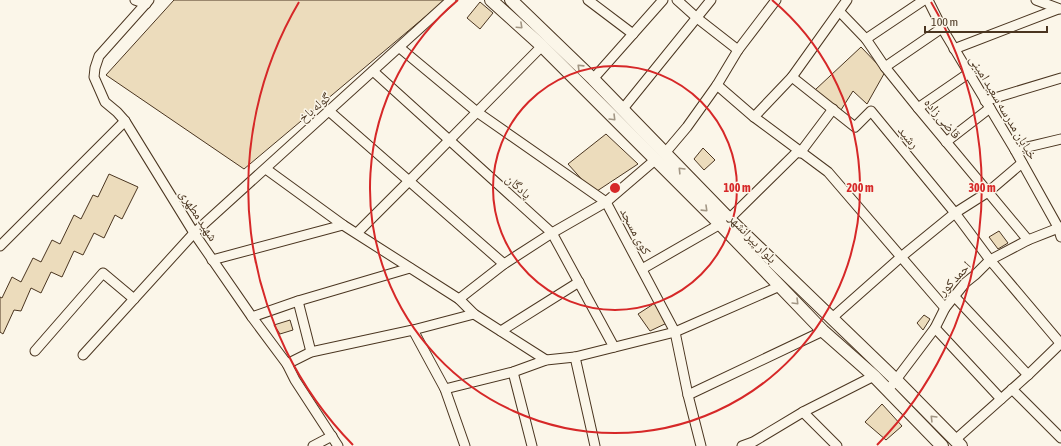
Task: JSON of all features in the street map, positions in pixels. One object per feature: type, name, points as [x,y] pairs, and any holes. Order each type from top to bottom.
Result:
[{"type":"main road","name":"بلوار پیرانشهر","points":[[491,0],[660,157],[725,222],[832,318],[958,443]]},
{"type":"main road","name":"بلوار پیرانشهر","points":[[511,0],[593,79],[622,110],[660,157]]},
{"type":"main road","name":"بلوار پیرانشهر","points":[[725,222],[780,286],[823,330],[874,376],[942,446]]},
{"type":"street","points":[[135,0],[147,2]]},
{"type":"street","name":"گوله باخ","points":[[83,355],[194,233],[266,169],[310,127],[373,71],[383,60],[400,48],[451,0]]},
{"type":"street","points":[[588,0],[633,34]]},
{"type":"street","points":[[593,79],[663,0]]},
{"type":"street","points":[[677,0],[697,18],[738,50]]},
{"type":"street","points":[[622,110],[711,0]]},
{"type":"street","points":[[459,299],[504,264],[552,233],[606,202],[660,157],[687,127],[717,85],[738,50],[776,0]]},
{"type":"street","points":[[754,117],[792,77],[848,0]]},
{"type":"street","points":[[866,39],[924,0]]},
{"type":"street","name":"خیابان مدرسه سعید امینی","points":[[928,0],[954,49],[1060,227],[1061,237]]},
{"type":"street","points":[[1036,0],[1060,9]]},
{"type":"street","name":"شهید مطهری","points":[[147,2],[99,56],[94,77],[105,102],[125,121],[194,233],[252,317],[287,364],[295,380],[338,446]]},
{"type":"street","points":[[954,49],[1060,9]]},
{"type":"street","name":"قاضی زاده","points":[[840,12],[866,39],[918,108],[1028,240]]},
{"type":"street","points":[[886,67],[942,28]]},
{"type":"street","points":[[357,233],[542,46]]},
{"type":"street","name":"کوی مسجد","points":[[400,48],[477,112],[606,202],[675,332],[688,395],[701,446]]},
{"type":"street","name":"پادگان","points":[[373,71],[552,233],[614,347]]},
{"type":"street","points":[[918,108],[969,73]]},
{"type":"street","name":"رشید","points":[[792,77],[855,127],[871,111],[955,213],[990,260],[1061,344]]},
{"type":"street","points":[[946,142],[988,104],[1061,78]]},
{"type":"street","points":[[717,85],[754,117],[799,152],[828,172],[945,308]]},
{"type":"street","points":[[642,269],[725,222],[799,152],[832,109]]},
{"type":"street","points":[[329,111],[504,264]]},
{"type":"street","points":[[0,246],[125,121]]},
{"type":"street","points":[[1015,150],[1061,139]]},
{"type":"street","points":[[832,318],[901,257],[955,213],[988,192],[1022,163]]},
{"type":"street","points":[[266,169],[343,225],[459,299],[474,314],[546,360]]},
{"type":"street","points":[[212,260],[343,225]]},
{"type":"street","name":"احمد کور","points":[[888,390],[936,328],[945,308],[965,282],[990,260],[1028,240],[1060,227]]},
{"type":"street","points":[[252,317],[298,300],[410,268]]},
{"type":"street","points":[[35,351],[103,273],[134,299]]},
{"type":"street","points":[[501,331],[579,282]]},
{"type":"street","points":[[445,389],[513,372],[546,360],[575,357],[675,332],[780,286]]},
{"type":"street","points":[[954,296],[1028,375]]},
{"type":"street","points":[[298,300],[311,352]]},
{"type":"street","points":[[287,364],[311,352],[413,330],[474,314]]},
{"type":"street","points":[[936,328],[1001,399]]},
{"type":"street","points":[[413,330],[445,389],[465,446]]},
{"type":"street","points":[[688,395],[823,330]]},
{"type":"street","points":[[958,443],[1001,399],[1061,344]]},
{"type":"street","points":[[575,357],[595,446]]},
{"type":"street","points":[[513,372],[532,446]]},
{"type":"street","points":[[742,446],[755,444],[803,412],[874,376]]},
{"type":"street","points":[[1012,389],[1061,438]]},
{"type":"street","points":[[803,412],[837,446]]},
{"type":"street","points":[[313,446],[332,436]]},
{"type":"building","points":[[174,0],[445,0],[244,169],[106,75]]},
{"type":"building","points":[[480,2],[493,13],[480,29],[467,18]]},
{"type":"building","points":[[861,47],[885,72],[867,104],[853,91],[841,110],[815,90]]},
{"type":"building","points":[[606,134],[638,164],[594,193],[568,164]]},
{"type":"building","points":[[703,148],[715,160],[704,170],[694,159]]},
{"type":"building","points":[[109,174],[138,187],[122,219],[115,215],[104,238],[94,233],[83,255],[74,251],[62,277],[51,272],[41,293],[31,288],[21,311],[14,310],[3,334],[0,332],[0,297],[2,298],[12,277],[21,282],[33,258],[41,262],[52,240],[60,244],[74,215],[81,219],[93,195],[98,197]]},
{"type":"building","points":[[999,231],[1008,243],[998,249],[989,237]]},
{"type":"building","points":[[655,303],[669,322],[650,331],[638,314]]},
{"type":"building","points":[[924,315],[930,319],[923,330],[917,323]]},
{"type":"building","points":[[290,320],[293,330],[280,334],[274,325]]},
{"type":"building","points":[[882,404],[902,426],[886,440],[865,422]]}]
